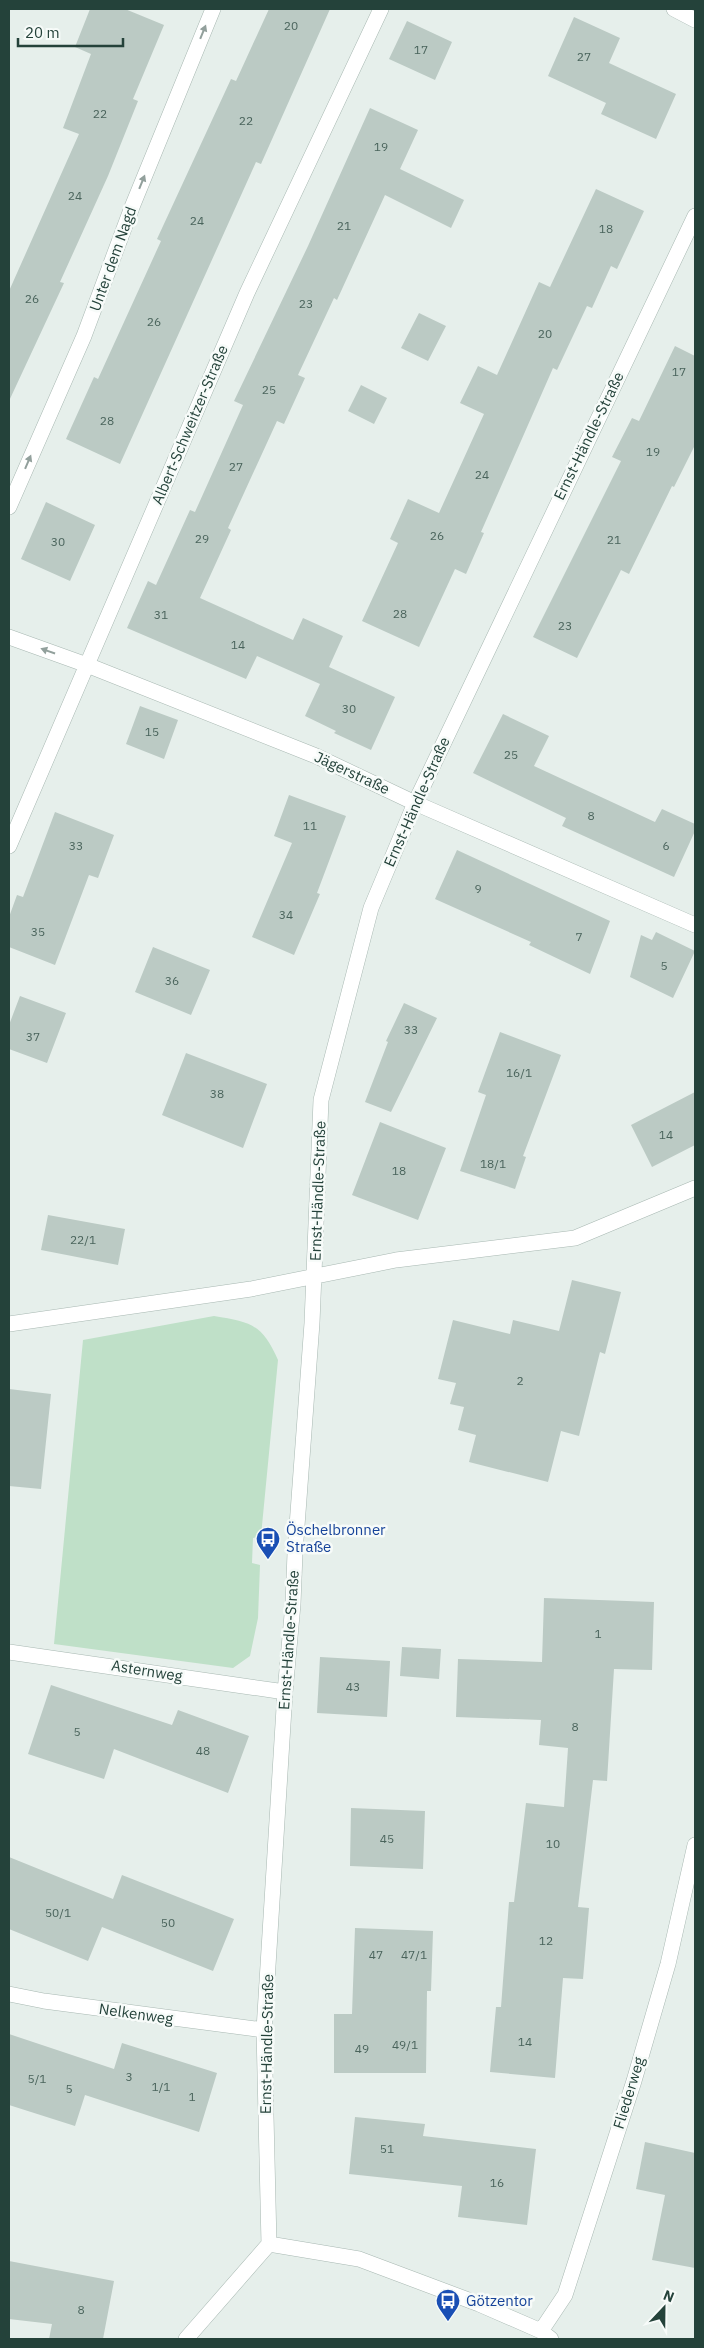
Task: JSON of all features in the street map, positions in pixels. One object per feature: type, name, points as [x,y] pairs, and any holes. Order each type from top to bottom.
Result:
[{"type":"street","name":"Unter dem Nagd","points":[[9,507],[84,336],[132,207],[212,9]]},
{"type":"street","name":"Albert-Schweitzer-Straße","points":[[9,846],[247,293],[381,9]]},
{"type":"street","points":[[674,9],[695,20]]},
{"type":"street","name":"Ernst-Händle-Straße","points":[[269,2244],[264,2030],[285,1692],[293,1604],[315,1276],[321,1100],[371,908],[415,803],[695,216]]},
{"type":"street","points":[[9,637],[87,665]]},
{"type":"street","name":"Jägerstraße","points":[[87,665],[316,756],[415,803],[695,926]]},
{"type":"street","points":[[9,1324],[251,1288],[396,1260],[576,1238],[695,1188]]},
{"type":"street","name":"Asternweg","points":[[9,1652],[285,1692]]},
{"type":"street","name":"Fliederweg","points":[[546,2335],[565,2295],[634,2081],[668,1964],[695,1845]]},
{"type":"street","name":"Nelkenweg","points":[[9,1994],[44,2001],[264,2030]]},
{"type":"street","points":[[186,2339],[269,2244],[359,2259],[479,2304],[546,2335]]},
{"type":"green space","points":[[214,1316],[237,1320],[254,1327],[266,1339],[278,1360],[261,1536],[253,1538],[252,1563],[260,1565],[258,1618],[250,1656],[233,1668],[54,1644],[83,1340]]},
{"type":"building","points":[[90,9],[125,9],[164,25],[133,99],[138,101],[108,176],[60,282],[64,283],[9,401],[9,291],[79,134],[63,128],[91,54],[75,47]]},
{"type":"building","points":[[269,9],[330,9],[261,164],[256,162],[120,464],[66,439],[94,377],[98,379],[161,241],[157,239],[231,79],[236,81]]},
{"type":"building","points":[[574,17],[620,38],[609,63],[676,94],[656,139],[601,114],[606,103],[548,76]]},
{"type":"building","points":[[407,21],[452,42],[435,80],[389,59]]},
{"type":"building","points":[[370,108],[418,130],[400,169],[464,200],[451,228],[385,195],[337,300],[334,298],[298,375],[305,378],[284,424],[277,421],[228,528],[231,530],[200,598],[293,640],[303,618],[343,636],[329,667],[395,697],[371,750],[334,733],[336,731],[305,716],[320,684],[257,656],[246,679],[127,628],[148,581],[156,585],[190,510],[195,512],[243,405],[234,401],[308,246]]},
{"type":"building","points":[[596,189],[644,211],[617,269],[611,266],[592,308],[587,306],[557,370],[553,368],[481,532],[484,533],[466,574],[455,569],[419,647],[362,621],[398,543],[390,539],[408,499],[439,513],[484,414],[460,403],[478,366],[497,375],[539,282],[550,287]]},
{"type":"building","points":[[419,313],[446,326],[428,361],[401,348]]},
{"type":"building","points":[[675,346],[695,356],[695,445],[674,487],[672,486],[629,574],[621,570],[577,658],[533,637],[621,461],[612,457],[632,418],[639,421]]},
{"type":"building","points":[[361,385],[387,398],[374,424],[348,411]]},
{"type":"building","points":[[46,502],[95,525],[70,581],[21,559]]},
{"type":"building","points":[[140,706],[178,720],[164,759],[126,744]]},
{"type":"building","points":[[503,714],[549,736],[534,766],[655,822],[662,809],[695,824],[695,831],[674,877],[562,826],[566,818],[473,773]]},
{"type":"building","points":[[289,795],[346,816],[317,893],[320,894],[294,955],[252,937],[292,843],[274,836]]},
{"type":"building","points":[[55,812],[114,835],[98,878],[89,875],[55,965],[9,947],[9,917],[17,895],[23,897]]},
{"type":"building","points":[[457,850],[610,921],[590,974],[529,945],[531,942],[435,899]]},
{"type":"building","points":[[656,932],[695,951],[673,998],[630,977],[641,935],[652,940]]},
{"type":"building","points":[[153,947],[210,970],[191,1015],[135,992]]},
{"type":"building","points":[[20,996],[66,1013],[47,1063],[9,1049],[9,1025]]},
{"type":"building","points":[[404,1003],[437,1018],[391,1112],[365,1102],[388,1042],[386,1041]]},
{"type":"building","points":[[500,1032],[561,1055],[523,1156],[526,1157],[515,1189],[460,1171],[486,1095],[478,1092]]},
{"type":"building","points":[[186,1053],[267,1084],[243,1148],[162,1115]]},
{"type":"building","points":[[695,1092],[695,1145],[652,1167],[631,1125]]},
{"type":"building","points":[[380,1122],[446,1148],[418,1220],[352,1195]]},
{"type":"building","points":[[48,1215],[125,1229],[118,1265],[41,1250]]},
{"type":"building","points":[[572,1280],[621,1292],[605,1354],[600,1352],[579,1436],[561,1431],[548,1482],[469,1462],[476,1435],[458,1430],[464,1407],[450,1404],[456,1383],[438,1379],[453,1320],[510,1334],[513,1320],[559,1331]]},
{"type":"building","points":[[9,1389],[51,1394],[41,1489],[9,1486]]},
{"type":"building","points":[[544,1598],[654,1602],[652,1670],[614,1669],[607,1781],[593,1780],[578,1907],[589,1908],[583,1979],[563,1978],[555,2078],[490,2072],[496,2007],[501,2007],[509,1902],[514,1902],[526,1803],[564,1807],[568,1748],[539,1745],[541,1720],[456,1717],[458,1659],[542,1662]]},
{"type":"building","points":[[402,1647],[441,1649],[439,1679],[400,1676]]},
{"type":"building","points":[[320,1657],[390,1661],[387,1717],[317,1713]]},
{"type":"building","points":[[51,1685],[172,1725],[178,1710],[249,1736],[228,1793],[114,1749],[104,1779],[28,1754]]},
{"type":"building","points":[[351,1808],[425,1811],[423,1869],[350,1866]]},
{"type":"building","points":[[9,1857],[113,1899],[122,1875],[234,1919],[213,1971],[102,1927],[88,1961],[9,1929]]},
{"type":"building","points":[[355,1928],[433,1931],[431,1991],[427,1991],[426,2073],[334,2073],[334,2014],[352,2014]]},
{"type":"building","points":[[9,2034],[114,2069],[122,2043],[217,2073],[199,2132],[85,2095],[75,2126],[9,2105]]},
{"type":"building","points":[[355,2117],[425,2124],[423,2136],[536,2149],[527,2225],[458,2217],[462,2186],[349,2174]]},
{"type":"building","points":[[645,2142],[695,2153],[695,2268],[652,2260],[665,2195],[636,2189]]},
{"type":"building","points":[[9,2261],[114,2281],[103,2339],[49,2339],[52,2324],[9,2319]]},
{"type":"place","name":"Öschelbronner Straße","points":[[268,1560]]},
{"type":"place","name":"Götzentor","points":[[448,2322]]}]
